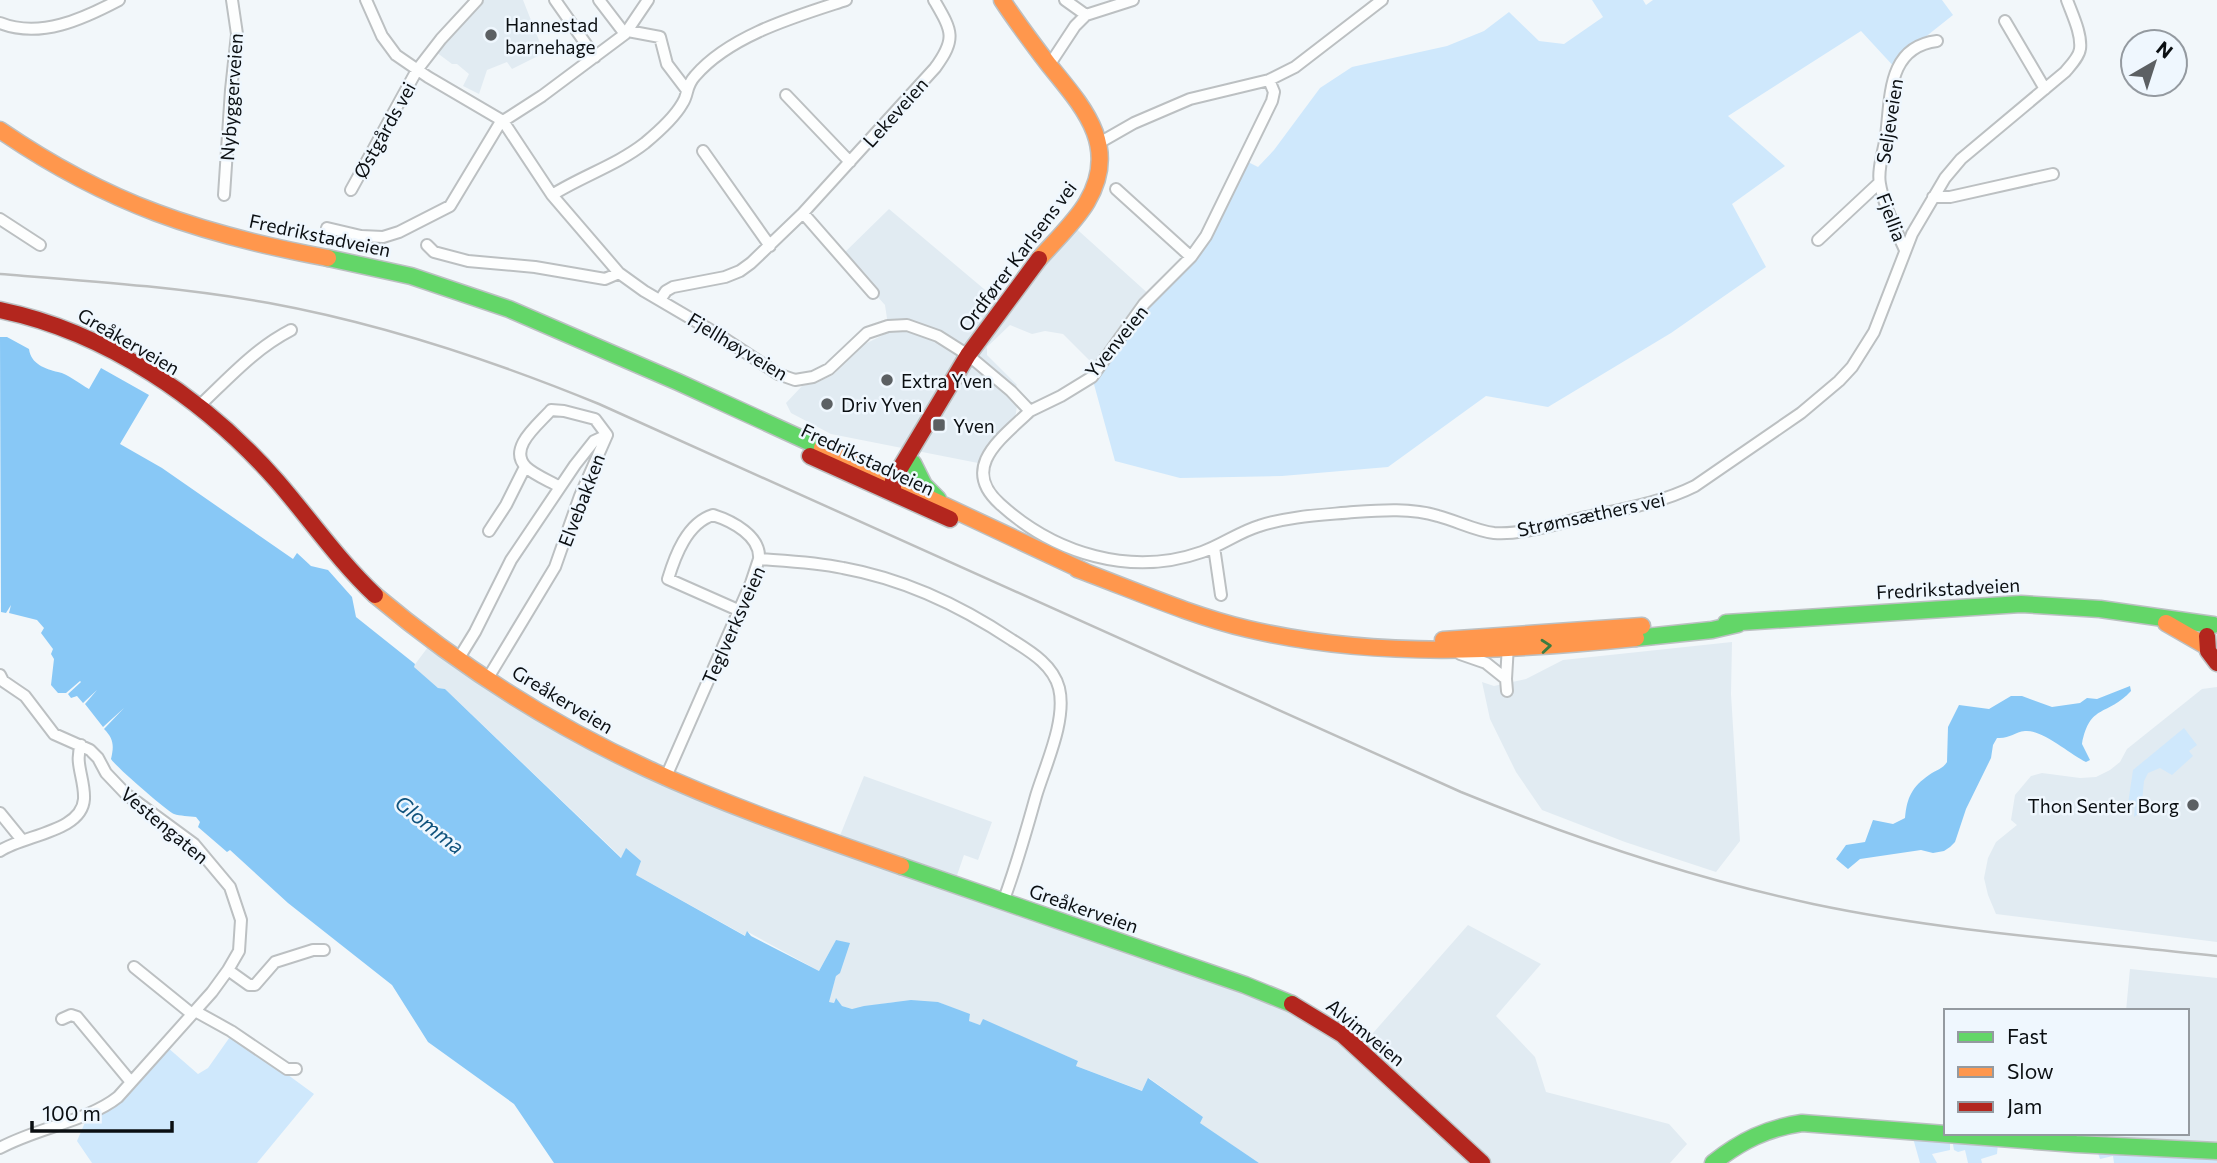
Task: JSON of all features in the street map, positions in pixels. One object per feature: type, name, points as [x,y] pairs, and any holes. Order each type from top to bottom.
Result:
[{"type":"main road","name":"Ordfører Karlsens vei","points":[[896,487],[968,355],[1023,278],[1087,203],[1098,176],[1099,143],[1087,112],[1021,29],[1002,0]]},
{"type":"main road","name":"Fredrikstadveien","points":[[0,130],[58,167],[107,193],[160,216],[233,239],[387,270],[455,290],[524,316],[638,368],[776,440],[939,501],[1088,573]]},
{"type":"main road","name":"Greåkerveien","points":[[0,310],[43,320],[96,343],[147,372],[197,408],[264,467],[341,560],[370,589],[459,658],[557,722],[665,779],[751,813],[1200,970]]},
{"type":"main road","name":"Ordfører Karlsens vei","points":[[896,487],[913,463],[925,430]]},
{"type":"main road","points":[[913,463],[924,485],[939,501]]},
{"type":"main road","name":"Fredrikstadveien","points":[[896,487],[1061,565],[1149,598],[1262,632],[1389,650],[1451,651],[1508,642]]},
{"type":"main road","name":"Fredrikstadveien","points":[[1356,644],[1508,642],[1712,630],[1738,624],[1975,605],[2021,604],[2100,608],[2160,620],[2215,624]]},
{"type":"main road","name":"Fredrikstadveien","points":[[2160,620],[2206,646]]},
{"type":"main road","points":[[2215,624],[2209,631],[2206,646],[2217,663]]},
{"type":"main road","name":"Alvimveien","points":[[1200,970],[1266,993],[1319,1017],[1359,1049],[1482,1163]]},
{"type":"main road","points":[[1713,1163],[1744,1139],[1783,1125],[1802,1123],[1944,1134]]},
{"type":"main road","points":[[1959,1135],[2217,1151]]},
{"type":"street","points":[[0,23],[12,28],[52,27],[89,16],[119,0]]},
{"type":"street","name":"Nybyggerveien","points":[[224,195],[237,34],[232,0]]},
{"type":"street","name":"Fjellhøyveien","points":[[366,0],[386,43],[396,55],[503,121],[552,195],[619,273],[778,374],[795,380],[822,373],[867,333],[898,325],[926,331],[968,355]]},
{"type":"street","name":"Østgårds vei","points":[[351,190],[417,70],[477,0]]},
{"type":"street","points":[[555,0],[595,57]]},
{"type":"street","points":[[599,0],[626,32],[660,37],[667,64],[686,89]]},
{"type":"street","points":[[327,228],[361,236],[383,237],[400,232],[450,206],[494,131],[503,121],[542,96],[626,32],[649,0]]},
{"type":"street","points":[[552,195],[622,158],[646,141],[683,104],[686,89],[701,69],[740,41],[771,24],[846,0]]},
{"type":"street","name":"Lekeveien","points":[[660,300],[673,286],[724,277],[740,271],[770,246],[850,162],[935,68],[947,51],[951,40],[950,27],[934,0]]},
{"type":"street","points":[[1065,0],[1086,15]]},
{"type":"street","points":[[1050,64],[1075,26],[1086,15],[1133,0]]},
{"type":"street","points":[[1099,143],[1134,123],[1190,99],[1269,80],[1295,67],[1382,0]]},
{"type":"street","name":"Strømsæthers vei","points":[[1030,411],[987,455],[982,468],[987,488],[997,501],[1044,537],[1081,553],[1119,562],[1157,563],[1180,559],[1275,521],[1357,512],[1421,512],[1497,533],[1552,525],[1639,506],[1682,493],[1801,413],[1839,381],[1861,354],[1874,332],[1905,250],[1933,198],[1961,159],[2065,72],[2081,49],[2067,0]]},
{"type":"street","points":[[2005,21],[2045,89]]},
{"type":"street","name":"Seljeveien","points":[[1879,183],[1896,69],[1909,50],[1937,41]]},
{"type":"street","name":"Yvenveien","points":[[1030,411],[1091,377],[1144,304],[1180,271],[1191,257],[1206,236],[1272,101],[1274,92],[1269,80]]},
{"type":"street","points":[[786,95],[850,162]]},
{"type":"street","points":[[703,151],[770,246]]},
{"type":"street","points":[[1933,198],[1950,197],[2053,174]]},
{"type":"street","points":[[1818,240],[1879,183]]},
{"type":"street","name":"Fjellia","points":[[1879,183],[1905,250]]},
{"type":"street","points":[[1116,189],[1191,257]]},
{"type":"street","points":[[803,213],[873,293]]},
{"type":"street","points":[[0,219],[40,245]]},
{"type":"street","points":[[428,245],[434,252],[468,261],[535,267],[600,278],[612,278],[619,273]]},
{"type":"street","points":[[197,408],[232,373],[291,330]]},
{"type":"street","points":[[968,355],[1030,411]]},
{"type":"street","name":"Elvebakken","points":[[488,678],[555,567],[580,496],[607,435],[596,419],[551,410],[522,443],[520,456],[525,467],[560,487]]},
{"type":"street","points":[[459,658],[512,560],[560,487],[594,441],[607,435]]},
{"type":"street","points":[[489,531],[525,467]]},
{"type":"street","points":[[738,610],[668,579],[671,569],[693,528],[704,518],[713,515],[741,529],[755,541],[759,548],[759,559]]},
{"type":"street","points":[[1214,547],[1221,594]]},
{"type":"street","name":"Teglverksveien","points":[[665,779],[759,559],[822,564],[862,572],[931,595],[982,620],[1035,655],[1049,668],[1060,689],[1061,702],[1056,735],[1021,855],[1003,902]]},
{"type":"street","points":[[1451,651],[1486,663],[1507,685],[1508,642]]},
{"type":"street","name":"Vestengaten","points":[[0,1148],[36,1131],[106,1106],[193,1013],[228,970],[239,951],[242,934],[242,920],[230,887],[194,844],[126,794],[106,773],[98,758],[81,745],[54,734],[25,696],[1,679]]},
{"type":"street","points":[[0,851],[22,840],[68,824],[82,808],[82,777],[77,755],[81,745]]},
{"type":"street","points":[[0,813],[22,840]]},
{"type":"street","points":[[228,970],[248,985],[255,985],[275,962],[313,950],[324,950]]},
{"type":"street","points":[[134,967],[193,1013],[231,1031],[287,1069],[296,1069]]},
{"type":"street","points":[[62,1018],[71,1014],[77,1017],[131,1082]]},
{"type":"shaded area","points":[[484,0],[523,0],[544,53],[512,69],[507,62],[487,70],[479,94],[463,86],[469,74],[436,52]]},
{"type":"shaded area","points":[[1592,0],[1643,0],[1646,5],[1653,0],[1942,0],[1953,15],[1909,50],[1897,70],[1861,31],[1728,116],[1785,166],[1732,204],[1766,267],[1671,333],[1548,407],[1486,396],[1388,467],[1282,476],[1180,478],[1115,461],[1092,377],[1123,330],[1191,257],[1242,159],[1258,167],[1320,88],[1352,67],[1447,46],[1484,31],[1509,12],[1539,41],[1564,44],[1603,17]]},
{"type":"shaded area","points":[[889,209],[1003,305],[1070,223],[1152,297],[1098,369],[1063,334],[1045,331],[1032,334],[1010,325],[987,347],[987,355],[1017,385],[1007,395],[1017,406],[1015,419],[989,446],[978,463],[831,434],[791,413],[786,403],[802,386],[833,375],[865,344],[889,332],[885,305],[841,256]]},
{"type":"shaded area","points":[[434,639],[557,722],[837,843],[864,776],[992,822],[978,860],[964,855],[954,884],[1266,993],[1359,1049],[1468,925],[1541,964],[1496,1016],[1535,1057],[1546,1092],[1669,1124],[1687,1144],[1670,1163],[1259,1163],[1199,1123],[1203,1117],[1149,1078],[1143,1091],[1076,1066],[1078,1061],[983,1020],[980,1025],[968,1021],[970,1015],[938,1002],[894,1002],[852,1009],[842,1006],[835,999],[834,1003],[828,1002],[836,976],[836,940],[819,971],[748,932],[746,936],[636,875],[640,861],[626,849],[622,858],[445,689],[438,688],[413,667]]},
{"type":"shaded area","points":[[1732,642],[1731,694],[1740,841],[1716,872],[1625,842],[1542,810],[1516,772],[1490,719],[1482,682],[1494,686],[1526,679],[1563,660]]},
{"type":"shaded area","points":[[2217,687],[2217,942],[1996,914],[1984,878],[1988,858],[1996,842],[2017,825],[2011,820],[2015,795],[2031,776],[2042,773],[2080,778],[2096,777],[2120,762],[2127,749],[2202,689]]},
{"type":"shaded area","points":[[2184,728],[2197,745],[2189,751],[2193,756],[2172,775],[2160,768],[2148,773],[2144,781],[2141,812],[2134,817],[2135,805],[2128,804],[2133,770]]},
{"type":"shaded area","points":[[2130,969],[2217,978],[2217,1151],[2110,1147],[2112,1135],[2189,1135],[2189,1009],[2126,1009]]},
{"type":"shaded area","points":[[232,1034],[314,1094],[257,1163],[92,1163],[77,1141],[89,1113],[98,1110],[167,1047],[198,1074],[208,1068]]},
{"type":"shaded area","points":[[1913,1138],[1950,1139],[1950,1150],[1932,1154],[1937,1163],[1920,1163]]},
{"type":"shaded area","points":[[1952,1139],[1998,1143],[1997,1154],[1981,1159],[1982,1163],[1968,1163],[1965,1150],[1954,1150]]},
{"type":"shaded area","points":[[2097,1150],[2217,1156],[2217,1163],[2114,1163],[2113,1156],[2100,1159]]},
{"type":"water","name":"Glomma","points":[[0,337],[7,337],[29,349],[39,365],[66,375],[89,389],[101,368],[149,395],[120,444],[162,468],[293,559],[297,553],[311,566],[328,570],[352,597],[356,617],[415,664],[414,667],[438,688],[445,689],[621,858],[626,848],[641,861],[636,875],[745,936],[747,931],[751,936],[819,971],[836,940],[850,943],[840,973],[836,976],[829,1002],[834,1003],[836,998],[842,1006],[852,1009],[911,1000],[938,1002],[970,1014],[969,1021],[980,1025],[983,1019],[1078,1061],[1076,1066],[1142,1091],[1148,1078],[1203,1117],[1200,1123],[1259,1163],[554,1163],[514,1104],[428,1042],[392,985],[288,903],[230,850],[227,852],[198,827],[200,822],[196,817],[176,815],[114,763],[111,759],[111,739],[104,729],[124,708],[103,727],[85,704],[97,690],[83,703],[77,696],[71,698],[68,694],[80,681],[66,693],[58,693],[51,685],[53,649],[41,633],[44,628],[37,620],[9,613],[11,605],[6,613],[1,612]]},
{"type":"water","points":[[2130,686],[2131,691],[2090,722],[2082,744],[2090,760],[2086,762],[2032,731],[1997,738],[1991,758],[1966,809],[1955,842],[1944,851],[1933,853],[1921,850],[1860,859],[1848,869],[1836,859],[1846,845],[1865,842],[1873,820],[1893,824],[1905,818],[1907,804],[1914,788],[1947,762],[1948,727],[1959,705],[1989,709],[2011,696],[2022,696],[2052,707],[2080,703],[2087,698],[2097,699]]},
{"type":"railway","points":[[0,274],[169,289],[269,303],[354,321],[437,345],[518,373],[599,404],[1461,792],[1548,826],[1679,870],[1768,894],[1913,922],[2217,956]]},
{"type":"traffic: fast","points":[[328,258],[411,276],[509,309],[822,448]]},
{"type":"traffic: fast","points":[[913,463],[924,485],[938,499]]},
{"type":"traffic: fast","points":[[1726,623],[2021,604],[2100,609],[2213,625]]},
{"type":"traffic: fast","points":[[1636,638],[1712,630],[1738,624]]},
{"type":"traffic: fast","points":[[901,866],[1245,985],[1292,1004]]},
{"type":"traffic: fast","points":[[1713,1163],[1755,1137],[1777,1128],[1802,1123],[1944,1134]]},
{"type":"traffic: fast","points":[[1959,1135],[2217,1151]]},
{"type":"traffic: slow","points":[[1002,0],[1085,112],[1098,145],[1100,163],[1096,182],[1087,202],[1039,259]]},
{"type":"traffic: slow","points":[[0,130],[79,178],[156,213],[238,238],[328,258]]},
{"type":"traffic: slow","points":[[822,448],[1088,573]]},
{"type":"traffic: slow","points":[[1077,569],[1226,623],[1296,639],[1344,645],[1441,650],[1490,649],[1636,638]]},
{"type":"traffic: slow","points":[[375,595],[472,669],[576,733],[679,783],[901,866]]},
{"type":"traffic: slow","points":[[2166,623],[2206,646]]},
{"type":"traffic: slow","points":[[1443,640],[1642,626]]},
{"type":"traffic: jam","points":[[893,490],[893,480],[968,355],[1039,259]]},
{"type":"traffic: jam","points":[[0,310],[40,320],[116,352],[186,397],[249,451],[375,595]]},
{"type":"traffic: jam","points":[[810,456],[950,519]]},
{"type":"traffic: jam","points":[[2207,636],[2208,651],[2217,663]]},
{"type":"traffic: jam","points":[[1292,1004],[1343,1035],[1482,1163]]},
{"type":"place","name":"Hannestad barnehage","points":[[491,35]]},
{"type":"place","name":"Extra Yven","points":[[887,380]]},
{"type":"place","name":"Driv Yven","points":[[827,404]]},
{"type":"place","name":"Yven","points":[[939,425]]},
{"type":"place","name":"Thon Senter Borg","points":[[2193,805]]}]
